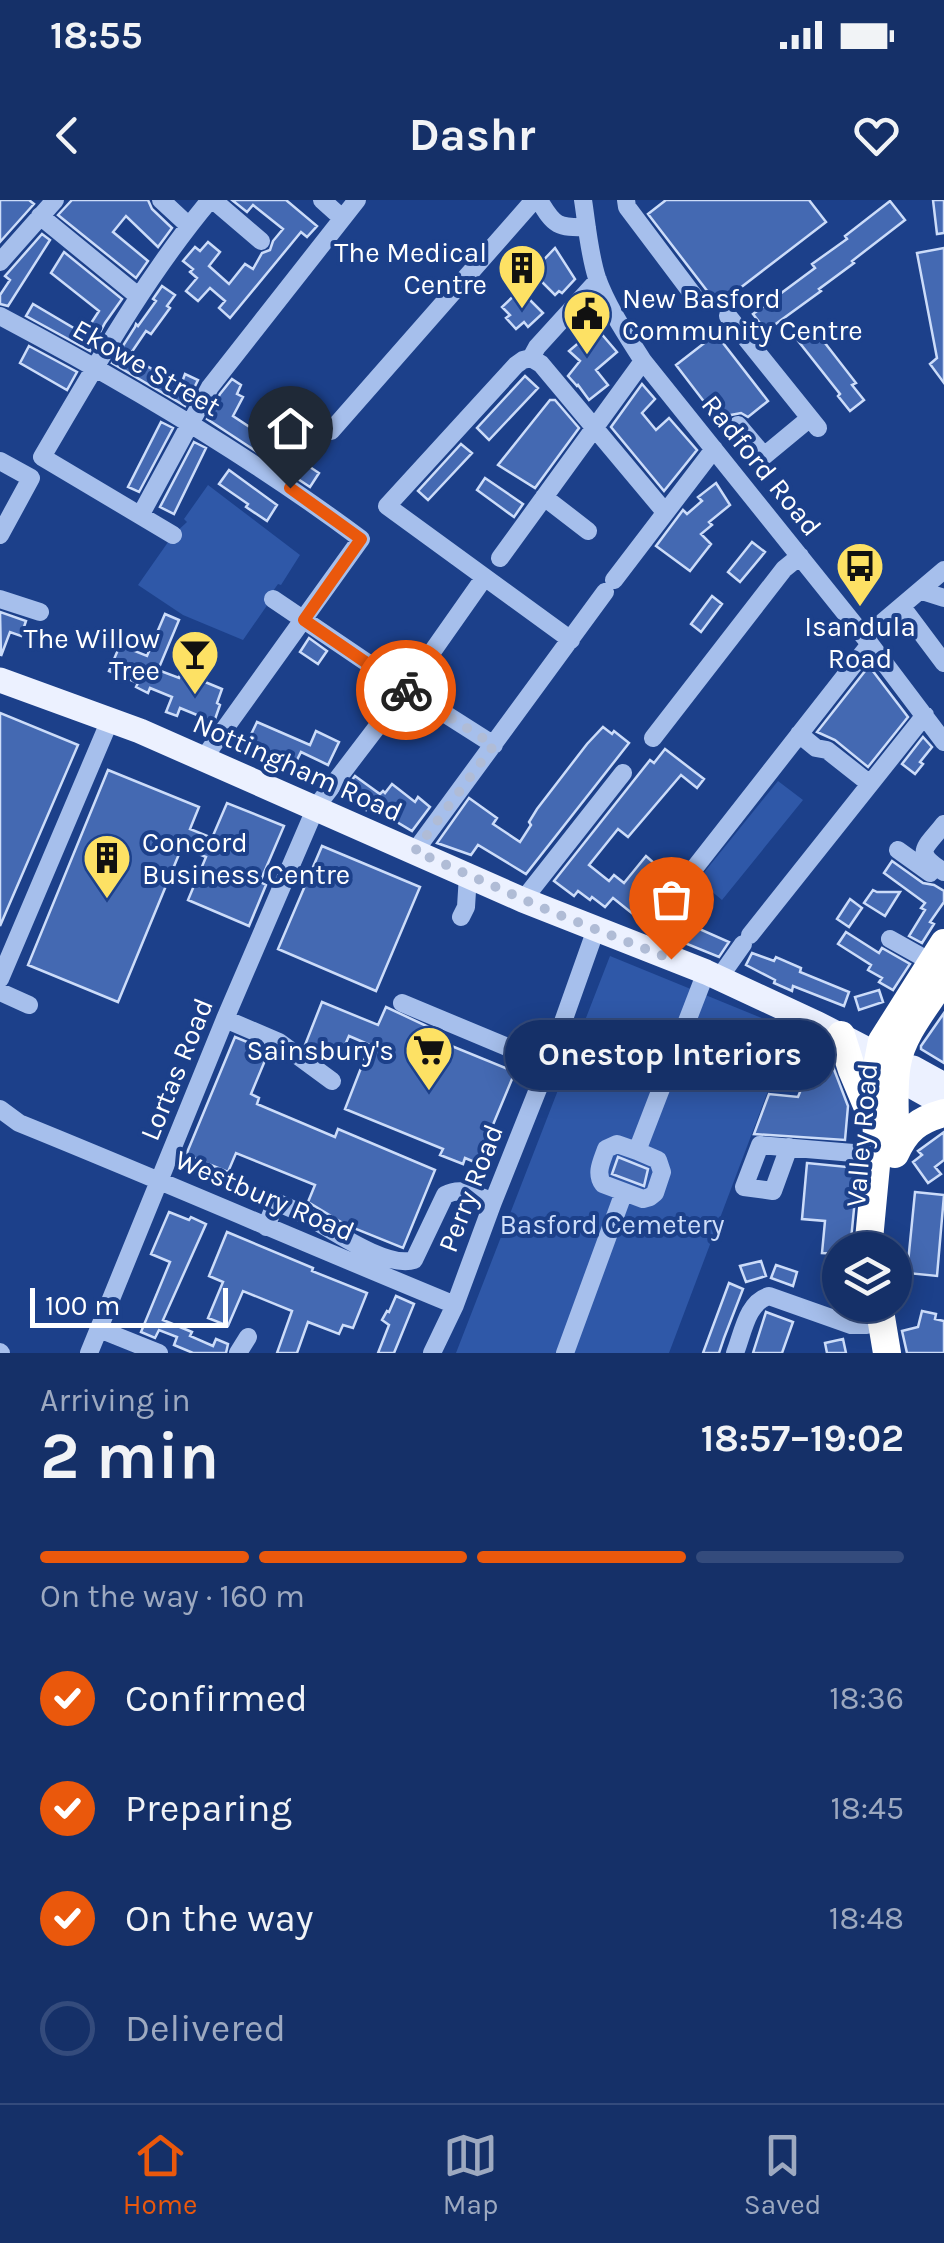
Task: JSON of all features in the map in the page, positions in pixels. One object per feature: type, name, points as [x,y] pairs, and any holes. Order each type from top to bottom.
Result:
[{"type":"highway","name":"Valley Road","points":[[883,1232],[888,1060],[913,1026],[940,961]]},
{"type":"highway","points":[[841,1036],[883,1147],[928,1118],[944,1113]]},
{"type":"highway","name":"Valley Road","points":[[871,1232],[883,1147]]},
{"type":"highway","points":[[870,1322],[887,1353]]},
{"type":"main road","name":"Nottingham Road","points":[[0,680],[110,720],[522,900],[712,975],[944,1085]]},
{"type":"main road","name":"Nottingham Road","points":[[888,1060],[904,1081],[944,1104]]},
{"type":"street","points":[[0,262],[55,200]]},
{"type":"street","points":[[161,200],[188,225]]},
{"type":"street","points":[[172,535],[42,457],[138,296],[188,225],[211,200],[261,241]]},
{"type":"street","points":[[322,200],[342,218]]},
{"type":"street","points":[[140,514],[210,387],[357,200]]},
{"type":"street","points":[[331,431],[537,200],[560,226],[587,227]]},
{"type":"street","name":"Radford Road","points":[[583,200],[598,280],[619,324],[643,361],[868,640],[944,742]]},
{"type":"street","points":[[626,200],[696,300]]},
{"type":"street","points":[[40,216],[138,296]]},
{"type":"street","points":[[532,358],[537,347],[598,280]]},
{"type":"street","name":"Ekowe Street","points":[[0,316],[96,366],[191,424],[361,539],[304,620]]},
{"type":"street","points":[[728,316],[814,423],[764,456],[738,425]]},
{"type":"street","points":[[571,640],[387,506],[516,365],[532,358],[665,512]]},
{"type":"street","points":[[500,558],[643,361]]},
{"type":"street","points":[[730,469],[757,448]]},
{"type":"street","points":[[415,851],[714,449]]},
{"type":"street","points":[[0,461],[30,478],[0,536]]},
{"type":"street","points":[[544,497],[588,532]]},
{"type":"street","points":[[653,738],[784,569],[800,556]]},
{"type":"street","points":[[652,921],[868,640],[944,570]]},
{"type":"street","name":"Lortas Road","points":[[89,1353],[316,808],[484,578]]},
{"type":"street","points":[[922,591],[944,598]]},
{"type":"street","points":[[0,599],[40,612]]},
{"type":"street","points":[[273,600],[494,745]]},
{"type":"street","points":[[902,607],[944,664]]},
{"type":"street","points":[[203,759],[304,620]]},
{"type":"street","points":[[637,1151],[712,975],[746,939],[925,715]]},
{"type":"street","points":[[0,980],[8,937],[110,720]]},
{"type":"street","points":[[799,734],[870,784]]},
{"type":"street","points":[[522,900],[622,772]]},
{"type":"street","points":[[944,824],[924,850],[924,856],[944,872]]},
{"type":"street","points":[[898,850],[944,884]]},
{"type":"street","points":[[461,917],[466,907],[468,874]]},
{"type":"street","name":"Perry Road","points":[[432,1353],[455,1305],[596,929]]},
{"type":"street","points":[[890,939],[940,961]]},
{"type":"street","points":[[0,992],[29,1005]]},
{"type":"street","points":[[402,1003],[548,1064]]},
{"type":"street","points":[[226,1019],[279,1042],[332,1081]]},
{"type":"street","name":"Westbury Road","points":[[0,1109],[19,1122],[455,1305]]},
{"type":"street","points":[[617,1144],[637,1151],[658,1160],[662,1172],[654,1192],[643,1199],[603,1184],[598,1173],[606,1149],[617,1144]]},
{"type":"street","points":[[789,1147],[774,1191],[744,1186],[760,1145],[883,1147]]},
{"type":"street","points":[[266,1227],[276,1202],[389,1259],[407,1262],[414,1260],[445,1194],[465,1190],[492,1202]]},
{"type":"street","points":[[565,1353],[624,1192]]},
{"type":"street","points":[[735,1353],[756,1301],[764,1297],[822,1315]]},
{"type":"street","points":[[843,1322],[870,1322]]},
{"type":"street","points":[[98,1329],[159,1353]]},
{"type":"green space","points":[[208,485],[300,555],[243,640],[183,615],[138,585],[173,535],[187,522],[184,519]]},
{"type":"green space","points":[[778,781],[803,800],[722,900],[698,880]]},
{"type":"green space","name":"Basford Cemetery","points":[[610,956],[791,1030],[669,1353],[456,1353]]},
{"type":"building","points":[[0,200],[29,200],[34,204],[0,242]]},
{"type":"building","points":[[72,200],[148,200],[172,228],[158,247],[126,216],[113,232],[148,261],[136,278],[58,215]]},
{"type":"building","points":[[232,200],[286,200],[317,226],[307,237],[301,232],[230,318],[219,308],[225,301],[210,288],[198,301],[186,291],[197,278],[183,261],[195,247],[200,251],[208,242],[220,252],[209,266],[229,284],[245,264],[253,269],[283,229],[253,205],[247,212]]},
{"type":"building","points":[[666,200],[809,200],[826,222],[718,305],[648,214]]},
{"type":"building","points":[[933,200],[944,200],[944,233],[937,234]]},
{"type":"building","points":[[890,201],[905,220],[821,291],[766,331],[753,314],[815,268],[812,264]]},
{"type":"building","points":[[42,234],[50,240],[8,306],[0,304],[0,295],[10,280],[5,276]]},
{"type":"building","points":[[555,248],[575,279],[555,295],[532,272]]},
{"type":"building","points":[[944,248],[944,383],[930,364],[937,358],[917,253]]},
{"type":"building","points":[[64,252],[122,299],[90,351],[26,316],[33,304],[84,334],[99,311],[51,273]]},
{"type":"building","points":[[162,286],[175,295],[167,306],[170,308],[151,334],[146,331],[129,356],[181,385],[185,374],[198,380],[185,406],[112,363],[156,301],[153,299]]},
{"type":"building","name":"The Medical Centre","points":[[520,290],[543,313],[528,327],[524,322],[516,329],[502,307]]},
{"type":"building","name":"New Basford Community Centre","points":[[593,324],[617,352],[596,370],[608,385],[589,400],[568,376],[580,361],[569,351]]},
{"type":"building","points":[[811,325],[856,383],[852,385],[864,400],[850,411],[795,337]]},
{"type":"building","points":[[716,334],[768,401],[748,417],[741,413],[731,415],[726,422],[728,433],[676,365]]},
{"type":"building","points":[[29,346],[77,372],[67,390],[20,363]]},
{"type":"building","points":[[525,376],[538,388],[489,440],[477,428]]},
{"type":"building","points":[[232,379],[241,385],[237,394],[243,397],[233,416],[319,473],[310,487],[207,419]]},
{"type":"building","points":[[642,384],[655,399],[642,413],[656,430],[669,418],[697,450],[664,491],[611,427]]},
{"type":"building","points":[[550,400],[555,400],[579,428],[535,488],[498,465]]},
{"type":"building","points":[[161,422],[173,428],[139,492],[128,487]]},
{"type":"building","points":[[194,442],[206,448],[174,514],[160,507]]},
{"type":"building","points":[[461,444],[472,453],[428,500],[418,491]]},
{"type":"building","points":[[229,470],[277,505],[267,521],[219,484]]},
{"type":"building","points":[[485,478],[523,504],[514,517],[477,490]]},
{"type":"building","points":[[716,483],[730,505],[701,534],[711,544],[690,571],[656,546],[683,510],[687,514],[702,501],[698,497]]},
{"type":"building","points":[[752,542],[765,552],[740,582],[728,572]]},
{"type":"building","points":[[712,596],[722,604],[701,632],[691,624]]},
{"type":"building","points":[[0,612],[26,621],[21,636],[10,632],[1,656]]},
{"type":"building","points":[[165,614],[179,620],[158,670],[179,678],[182,670],[222,689],[214,722],[180,708],[177,716],[166,712],[172,697],[150,688],[148,693],[136,687],[138,683],[109,671],[120,645],[147,656]]},
{"type":"building","points":[[309,638],[327,651],[318,664],[300,652]]},
{"type":"building","points":[[869,666],[908,717],[868,767],[835,740],[817,732]]},
{"type":"building","points":[[0,713],[78,745],[0,926]]},
{"type":"building","points":[[257,722],[310,745],[316,731],[339,742],[328,765],[301,752],[293,768],[246,745]]},
{"type":"building","points":[[603,727],[629,743],[526,874],[478,845],[471,855],[437,843],[469,798],[497,818],[493,824],[520,842],[537,809]]},
{"type":"building","points":[[923,737],[932,747],[915,774],[902,764]]},
{"type":"building","points":[[665,749],[704,779],[697,788],[681,775],[628,837],[618,829],[589,865],[609,881],[614,875],[624,883],[646,856],[671,878],[654,900],[648,895],[633,914],[613,898],[605,907],[578,891],[574,896],[554,881],[650,760],[654,763]]},
{"type":"building","name":"Concord Business Centre","points":[[108,770],[199,807],[190,829],[212,838],[227,803],[284,826],[260,882],[266,885],[249,926],[188,900],[206,857],[182,847],[118,1002],[28,965]]},
{"type":"building","points":[[355,776],[380,794],[392,784],[415,802],[418,797],[430,807],[412,831],[380,812],[378,815],[368,807],[366,810],[343,792]]},
{"type":"building","points":[[322,846],[420,887],[376,991],[278,949]]},
{"type":"building","points":[[892,861],[923,883],[944,891],[944,902],[922,943],[909,936],[925,910],[921,908],[925,903],[884,873]]},
{"type":"building","points":[[698,884],[710,895],[688,924],[729,942],[719,957],[665,935],[663,928]]},
{"type":"building","points":[[873,890],[900,892],[885,916],[864,903]]},
{"type":"building","points":[[850,899],[862,908],[849,927],[837,919]]},
{"type":"building","points":[[846,932],[879,953],[882,948],[910,964],[893,990],[868,970],[871,965],[838,944]]},
{"type":"building","points":[[752,953],[774,961],[776,957],[801,968],[800,972],[849,992],[844,1006],[793,986],[792,991],[774,983],[775,980],[746,965]]},
{"type":"building","points":[[879,990],[883,1002],[859,1010],[855,997]]},
{"type":"building","name":"Sainsbury's","points":[[322,1002],[378,1025],[386,1007],[435,1030],[432,1038],[515,1072],[477,1163],[465,1158],[463,1164],[440,1155],[443,1149],[345,1109],[370,1045],[349,1036],[339,1059],[305,1045]]},
{"type":"building","points":[[944,1013],[944,1063],[921,1046]]},
{"type":"building","points":[[235,1037],[269,1051],[251,1094],[259,1098],[257,1104],[335,1137],[338,1129],[435,1170],[403,1248],[346,1225],[308,1202],[315,1185],[236,1153],[228,1172],[186,1155]]},
{"type":"building","points":[[788,1042],[827,1057],[832,1064],[848,1106],[845,1140],[754,1134],[769,1094],[798,1097],[800,1092],[803,1071],[780,1062]]},
{"type":"building","points":[[944,1132],[944,1160],[935,1167],[941,1174],[928,1183],[913,1162],[922,1155],[918,1151]]},
{"type":"building","points":[[618,1157],[648,1169],[644,1186],[612,1174]]},
{"type":"building","points":[[807,1163],[858,1168],[852,1232],[824,1232],[825,1221],[802,1219]]},
{"type":"building","points":[[915,1192],[944,1195],[937,1276],[912,1274]]},
{"type":"building","points":[[169,1212],[206,1224],[163,1320],[213,1346],[216,1339],[228,1344],[226,1353],[193,1353],[174,1345],[177,1337],[159,1330],[155,1338],[141,1332],[170,1262],[151,1254]]},
{"type":"building","points":[[227,1232],[367,1293],[353,1328],[343,1325],[339,1334],[308,1322],[297,1353],[277,1353],[292,1311],[243,1291],[228,1326],[208,1318],[223,1282],[209,1276]]},
{"type":"building","points":[[761,1261],[766,1276],[746,1282],[740,1266]]},
{"type":"building","points":[[776,1265],[797,1272],[793,1286],[771,1278]]},
{"type":"building","points":[[729,1283],[743,1289],[719,1353],[703,1353]]},
{"type":"building","points":[[396,1296],[414,1304],[394,1353],[378,1353],[389,1325],[382,1320]]},
{"type":"building","points":[[922,1311],[936,1314],[935,1319],[944,1321],[944,1353],[907,1353],[902,1331],[918,1327]]},
{"type":"building","points":[[766,1312],[793,1322],[782,1353],[753,1353]]},
{"type":"building","points":[[843,1339],[846,1353],[827,1353],[825,1343]]},
{"type":"way so far","points":[[406,690],[494,745],[415,851],[671,959]]},
{"type":"place","name":"The Medical Centre","points":[[522,310]]},
{"type":"place","name":"New Basford Community Centre","points":[[587,356]]},
{"type":"place","name":"Isandula Road","points":[[860,608]]},
{"type":"place","name":"The Willow Tree","points":[[195,696]]},
{"type":"place","name":"Concord Business Centre","points":[[107,900]]},
{"type":"place","name":"Onestop Interiors","points":[[671,959]]},
{"type":"place","name":"Sainsbury's","points":[[429,1092]]},
{"type":"route","points":[[290,488],[361,539],[304,620],[406,690]]}]
